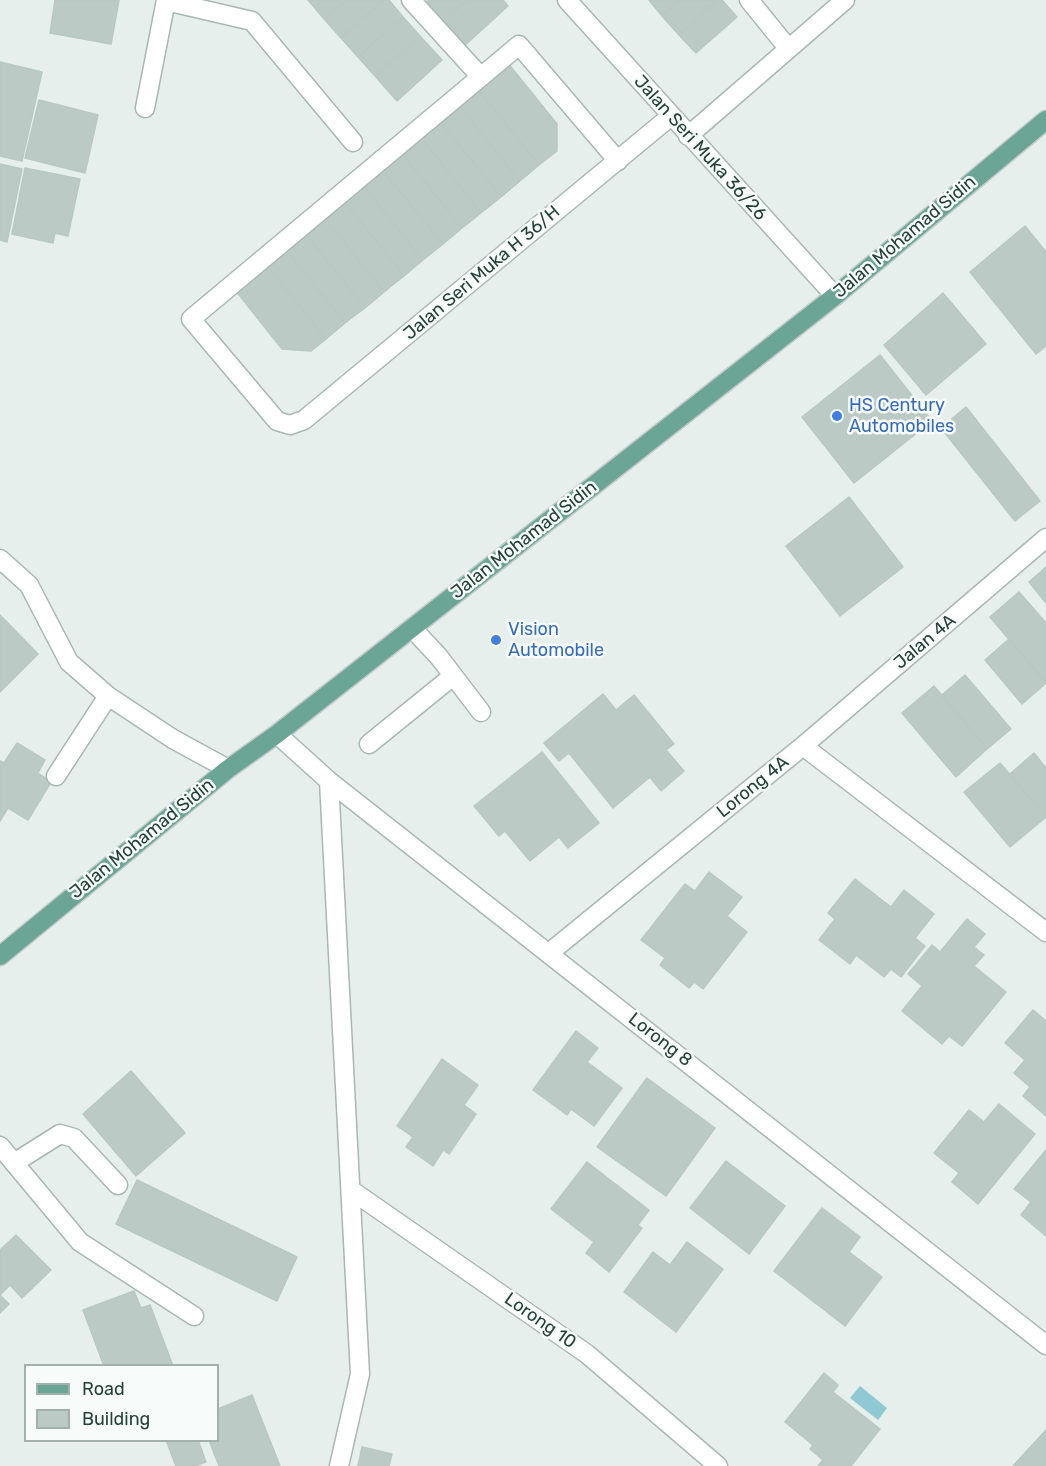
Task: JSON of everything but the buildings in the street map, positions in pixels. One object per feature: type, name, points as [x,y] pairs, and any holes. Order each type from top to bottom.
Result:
[{"type":"main road","name":"Jalan Mohamad Sidin","points":[[0,956],[228,769],[277,734],[835,296],[1046,120]]},
{"type":"street","points":[[411,0],[481,77],[519,45],[618,161]]},
{"type":"street","name":"Jalan Seri Muka 36/26","points":[[567,0],[835,296]]},
{"type":"street","points":[[748,0],[788,48]]},
{"type":"street","points":[[688,136],[845,0]]},
{"type":"street","points":[[145,108],[166,1],[252,21],[353,142]]},
{"type":"street","name":"Jalan Seri Muka H 36/H","points":[[481,77],[191,319],[277,421],[290,425],[304,420],[671,116]]},
{"type":"street","name":"Jalan 4A","points":[[803,746],[1046,538]]},
{"type":"street","points":[[0,559],[29,585],[69,662],[108,696],[173,739],[228,769]]},
{"type":"street","points":[[412,628],[481,711]]},
{"type":"street","points":[[369,744],[453,676]]},
{"type":"street","points":[[56,776],[108,696]]},
{"type":"street","name":"Lorong 8","points":[[277,734],[329,781],[1046,1345]]},
{"type":"street","name":"Lorong 4A","points":[[549,953],[803,746],[1044,928]]},
{"type":"street","points":[[329,781],[360,1374],[339,1466]]},
{"type":"street","points":[[14,1163],[60,1134],[74,1138],[117,1185]]},
{"type":"street","points":[[0,1146],[80,1242],[194,1316]]},
{"type":"street","name":"Lorong 10","points":[[351,1190],[588,1354],[718,1466]]},
{"type":"water","points":[[860,1386],[887,1408],[878,1420],[850,1398]]},
{"type":"place","name":"HS Century Automobiles","points":[[837,416]]},
{"type":"place","name":"Vision Automobile","points":[[496,640]]}]
